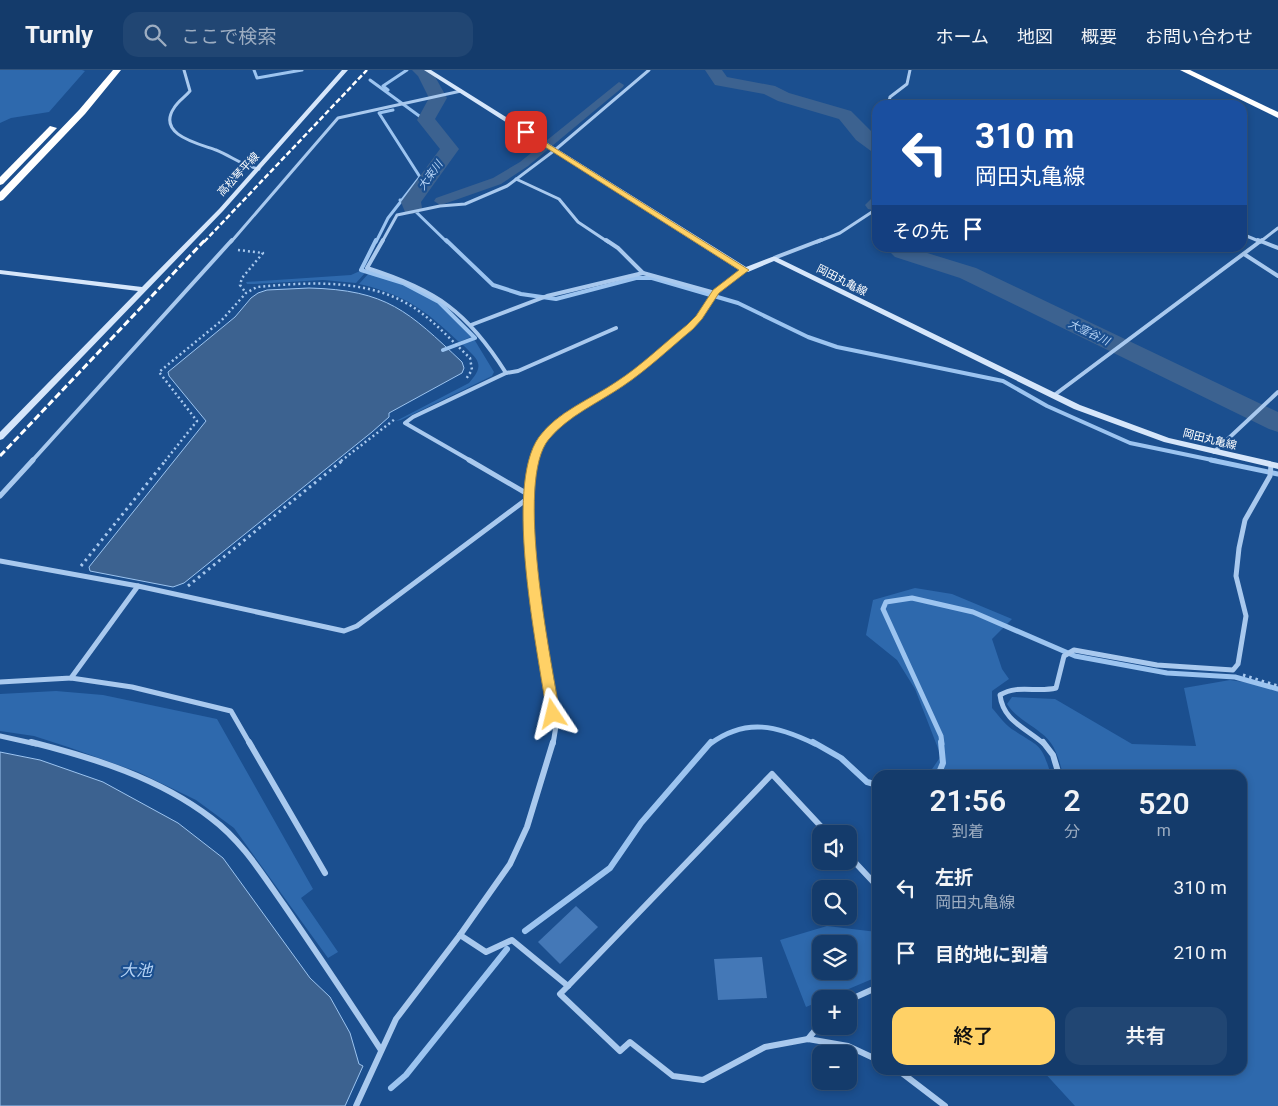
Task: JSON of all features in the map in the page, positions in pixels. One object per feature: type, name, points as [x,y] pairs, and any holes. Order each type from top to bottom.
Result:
[{"type":"highway","points":[[0,198],[82,112],[117,70]]},
{"type":"highway","points":[[1184,70],[1247,100]]},
{"type":"highway","points":[[1247,100],[1278,115]]},
{"type":"highway","points":[[0,182],[74,105]]},
{"type":"main road","name":"高松琴平線","points":[[0,437],[259,169],[345,70]]},
{"type":"main road","points":[[427,70],[745,270],[774,258]]},
{"type":"main road","name":"岡田丸亀線","points":[[774,258],[1052,396],[1115,423],[1272,469]]},
{"type":"main road","points":[[0,272],[143,289]]},
{"type":"street","points":[[184,70],[190,91],[179,100],[172,112],[170,119],[175,130],[195,144],[218,151],[242,166],[259,169]]},
{"type":"street","points":[[506,373],[490,347],[471,325],[444,300],[420,286],[367,268],[397,215],[465,204],[507,186],[649,70]]},
{"type":"street","points":[[889,100],[890,97],[907,84],[910,70]]},
{"type":"street","points":[[0,496],[225,248],[338,118],[461,91]]},
{"type":"street","points":[[516,179],[559,199],[578,222],[618,248],[643,273],[714,296]]},
{"type":"street","points":[[774,258],[840,233],[872,212]]},
{"type":"street","points":[[1247,252],[1278,228]]},
{"type":"street","points":[[1247,236],[1278,248]]},
{"type":"street","points":[[1052,396],[1246,252]]},
{"type":"street","points":[[1244,254],[1278,276]]},
{"type":"street","points":[[356,1106],[396,1019],[460,935],[510,864],[527,826],[551,754],[556,726],[530,556],[530,470],[536,453],[548,432],[621,383],[690,327],[714,296],[745,270]]},
{"type":"street","points":[[471,325],[547,296],[643,273]]},
{"type":"street","points":[[531,496],[405,423],[412,417],[506,373],[518,371],[616,328]]},
{"type":"street","points":[[1214,452],[1278,392]]},
{"type":"street","points":[[1058,770],[1053,753],[1040,738],[1007,717],[999,703],[1000,696],[1006,690],[1015,687],[1042,691],[1056,688],[1064,656],[1074,650],[1157,665],[1233,670],[1238,664],[1246,616],[1236,576],[1244,520],[1272,469]]},
{"type":"street","points":[[0,561],[178,594],[344,631],[357,626],[531,496]]},
{"type":"street","points":[[71,678],[138,586]]},
{"type":"street","points":[[0,682],[71,678],[132,687],[231,711],[325,874]]},
{"type":"street","points":[[0,736],[56,747],[106,765],[171,792],[211,818],[243,847],[327,966],[381,1050]]},
{"type":"street","points":[[820,825],[772,774],[560,994],[620,1051],[630,1042],[673,1076],[703,1080],[765,1047],[808,1039],[848,1046],[872,1057]]},
{"type":"street","points":[[857,865],[872,881]]},
{"type":"street","points":[[460,935],[486,952],[512,940],[568,986]]},
{"type":"street","points":[[857,996],[872,990]]},
{"type":"street","points":[[808,1039],[812,1034]]},
{"type":"street","points":[[905,1075],[945,1106]]},
{"type":"path","points":[[225,248],[263,253],[242,278],[240,285],[246,293]]},
{"type":"path","points":[[74,574],[197,421],[160,376],[159,372],[221,321],[246,293],[257,287],[272,284],[332,283],[359,286],[378,291],[416,309],[470,358],[474,365],[471,374],[464,381]]},
{"type":"path","points":[[178,594],[328,471],[397,418]]},
{"type":"path","points":[[1233,670],[1278,686]]},
{"type":"shaded area","points":[[0,70],[85,71],[49,112],[11,118],[0,123]]},
{"type":"shaded area","points":[[360,271],[365,273],[356,283],[323,280],[254,284],[247,284],[246,282],[351,275]]},
{"type":"shaded area","points":[[369,273],[402,283],[438,303],[471,337],[459,342],[436,321],[414,305],[390,293],[359,284]]},
{"type":"shaded area","points":[[474,339],[494,372],[492,376],[396,421],[469,383],[477,371],[478,362],[462,344]]},
{"type":"shaded area","points":[[915,588],[952,594],[1012,619],[992,639],[1002,669],[1009,679],[992,691],[992,708],[1009,726],[1039,747],[1049,770],[931,770],[941,756],[915,689],[897,660],[866,635],[873,600]]},
{"type":"shaded area","points":[[1230,680],[1278,687],[1278,1106],[1075,1106],[1047,1075],[1247,1075],[1247,770],[1062,770],[1053,746],[1046,737],[1019,717],[1007,704],[1012,697],[1055,699],[1132,744],[1196,746],[1184,688]]},
{"type":"shaded area","points":[[56,691],[103,695],[217,719],[313,889],[301,898],[338,952],[328,958],[234,828],[196,800],[138,772],[68,747],[34,736],[0,731],[0,694]]},
{"type":"shaded area","points":[[827,926],[872,931],[872,979],[846,990],[812,990],[812,1004],[806,1007],[780,940]]},
{"type":"water","points":[[309,288],[358,293],[394,307],[426,329],[462,362],[464,368],[462,373],[389,413],[389,417],[372,432],[184,583],[173,587],[90,571],[89,567],[206,421],[169,376],[168,372],[235,317],[251,298],[258,293],[267,290]]},
{"type":"water","name":"大池","points":[[0,752],[40,760],[103,782],[178,823],[223,858],[310,978],[330,997],[350,1033],[359,1064],[363,1066],[345,1106],[0,1106]]},
{"type":"building","points":[[576,906],[598,927],[560,964],[538,942]]},
{"type":"building","points":[[762,957],[767,998],[718,1000],[714,959]]},
{"type":"waterway","points":[[254,70],[257,78],[302,70]]},
{"type":"waterway","points":[[388,90],[383,86],[407,70]]},
{"type":"waterway","name":"大束川","points":[[412,208],[411,202],[450,149],[426,120],[438,98],[425,73],[420,70]]},
{"type":"waterway","name":"大窪谷川","points":[[713,70],[721,81],[769,90],[784,97],[845,115],[863,136],[872,143]]},
{"type":"waterway","name":"大束川","points":[[370,80],[422,118],[446,148],[424,183]]},
{"type":"waterway","points":[[440,201],[497,181],[524,164],[619,85]]},
{"type":"waterway","points":[[393,110],[379,113],[420,177],[402,200]]},
{"type":"waterway","points":[[376,242],[388,218],[402,200]]},
{"type":"waterway","points":[[402,200],[411,202]]},
{"type":"waterway","points":[[412,208],[447,242]]},
{"type":"waterway","points":[[376,240],[361,270],[403,283],[439,302],[475,338],[443,350]]},
{"type":"waterway","points":[[446,240],[493,285],[521,294],[556,299],[636,278],[652,278],[738,303],[808,337],[837,347],[1003,381],[1047,406],[1130,443],[1217,461]]},
{"type":"waterway","name":"大窪谷川","points":[[903,252],[968,273],[1278,423]]},
{"type":"waterway","points":[[1211,460],[1278,474]]},
{"type":"waterway","points":[[942,744],[941,736],[883,609],[886,602],[912,598],[973,612],[1075,656],[1167,673],[1235,677],[1278,689]]},
{"type":"waterway","points":[[710,744],[736,730],[749,727],[775,729],[815,744]]},
{"type":"waterway","points":[[525,931],[610,868],[641,823],[711,742]]},
{"type":"waterway","points":[[813,742],[841,758],[867,782],[872,783]]},
{"type":"waterway","points":[[940,770],[943,763],[941,742]]},
{"type":"waterway","points":[[391,1088],[406,1075],[507,949]]},
{"type":"railway","points":[[204,242],[367,70]]},
{"type":"railway","points":[[0,456],[205,240]]},
{"type":"route","points":[[526,132],[745,270],[716,292],[699,318],[690,327],[621,383],[557,424],[548,432],[533,459],[530,470],[530,556],[553,714]]}]
